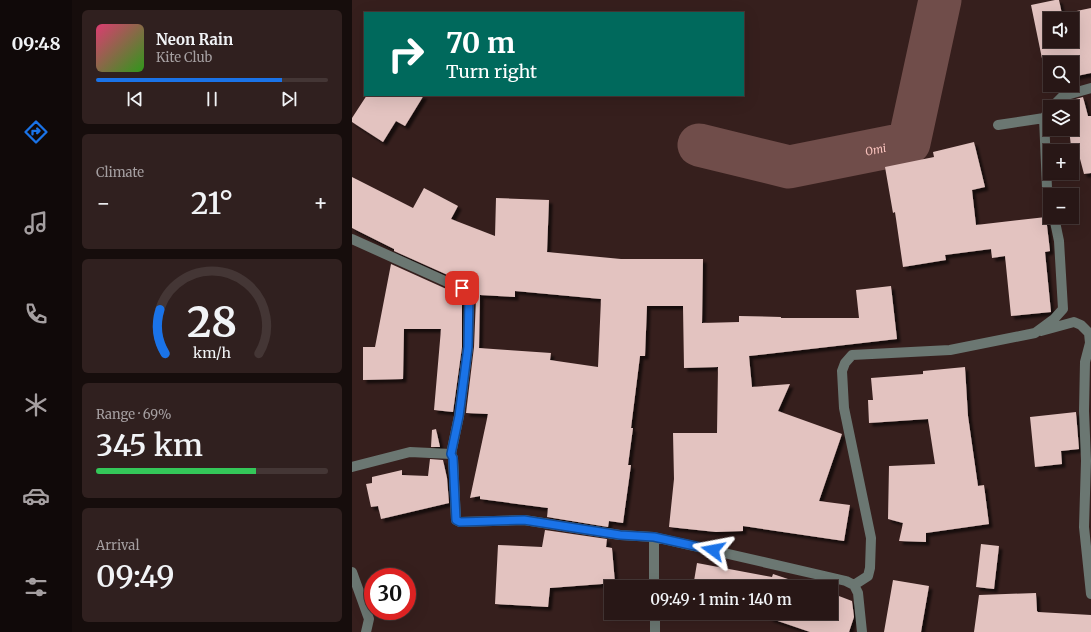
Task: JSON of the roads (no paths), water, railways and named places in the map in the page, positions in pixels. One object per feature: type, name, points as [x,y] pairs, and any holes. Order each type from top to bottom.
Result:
[{"type":"street","points":[[1059,100],[1063,96],[1091,88]]},
{"type":"street","points":[[998,125],[1043,118]]},
{"type":"street","points":[[1045,136],[1047,188]]},
{"type":"street","points":[[1035,333],[1054,319],[1063,309],[1059,241],[1055,224]]},
{"type":"street","points":[[352,239],[467,290],[469,298],[468,347],[459,416],[451,454],[453,458],[456,520],[460,522],[524,520],[620,535],[654,537],[846,581],[854,585],[858,593],[862,632]]},
{"type":"street","points":[[854,585],[868,576],[870,568],[871,538],[844,408],[842,371],[845,363],[852,355],[950,350],[1035,333],[1074,322],[1086,323],[1090,343],[1085,362],[1084,411],[1086,461],[1084,527],[1091,594]]},
{"type":"street","points":[[352,467],[410,452],[451,454]]},
{"type":"street","points":[[654,537],[654,580]]},
{"type":"street","points":[[352,572],[369,619],[366,632]]},
{"type":"street","points":[[655,620],[655,632]]},
{"type":"waterway","name":"Omi","points":[[699,145],[789,167],[909,143],[940,0]]}]
